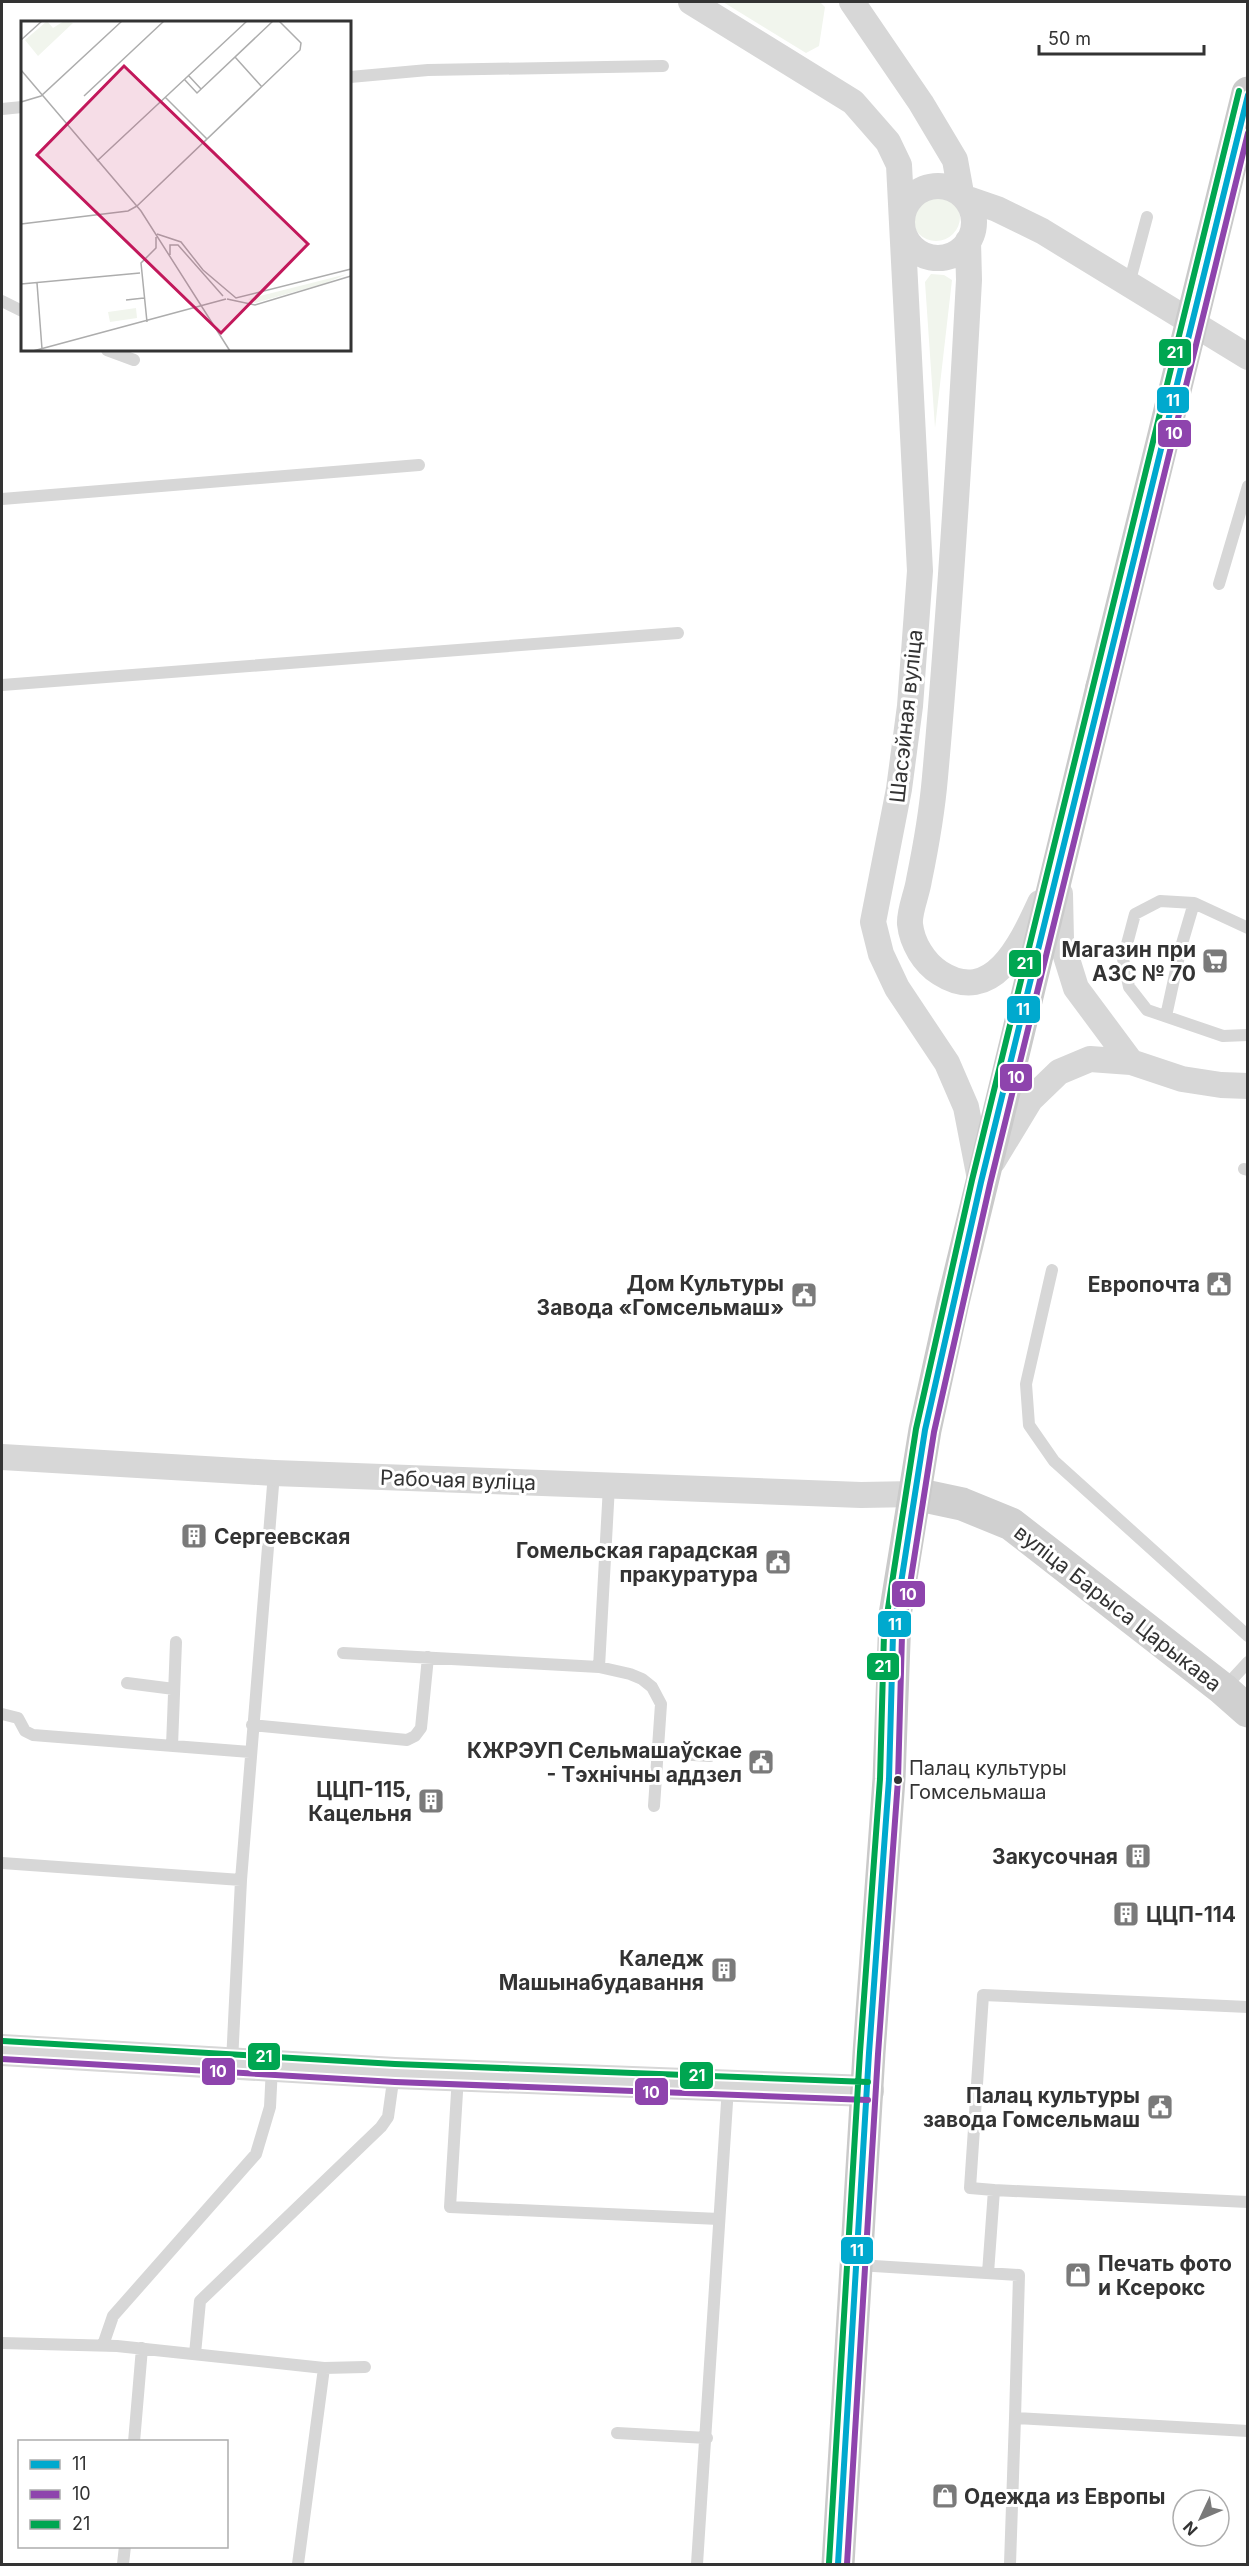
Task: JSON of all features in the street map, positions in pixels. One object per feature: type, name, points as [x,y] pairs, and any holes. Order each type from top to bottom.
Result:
[{"type":"main road","points":[[838,2565],[889,1779],[893,1634],[925,1430],[981,1182],[1248,93]]},
{"type":"main road","name":"вуліца Барыса Царыкава","points":[[915,1494],[962,1504],[1011,1524],[1248,1711]]},
{"type":"street","name":"Шасэйная вуліца","points":[[692,2],[853,102],[888,142],[899,165],[920,571],[910,706],[899,789],[873,922],[881,954],[897,988],[947,1063],[966,1107],[981,1182]]},
{"type":"street","name":"Шасэйная вуліца","points":[[852,2],[921,103],[956,160],[964,196],[975,219],[971,235],[952,573],[935,779],[921,873],[910,923],[915,944],[934,969],[953,982],[969,984],[987,979],[1004,967],[1028,931],[1060,862]]},
{"type":"street","name":"Шасэйная вуліца","points":[[964,196],[949,187],[935,185],[923,188],[910,199],[904,210],[902,224],[906,238],[914,249],[935,259],[960,252],[971,235]]},
{"type":"street","points":[[964,196],[998,208],[1042,231],[1248,357]]},
{"type":"street","points":[[971,235],[1013,222],[1042,231]]},
{"type":"street","points":[[1060,862],[1061,940],[1076,988],[1131,1062]]},
{"type":"street","points":[[981,1182],[1030,1100],[1059,1072],[1090,1059],[1131,1062],[1182,1079],[1221,1085],[1248,1086]]},
{"type":"street","name":"Рабочая вуліца","points":[[2,1457],[274,1473],[861,1495],[915,1494]]},
{"type":"street","points":[[2,2050],[394,2073],[868,2091]]},
{"type":"lane","points":[[351,77],[428,70],[663,66]]},
{"type":"lane","points":[[2,109],[21,107]]},
{"type":"lane","points":[[1129,284],[1147,218]]},
{"type":"lane","points":[[2,301],[21,310]]},
{"type":"lane","points":[[110,351],[134,360]]},
{"type":"lane","points":[[2,498],[418,465]]},
{"type":"lane","points":[[1219,584],[1248,486]]},
{"type":"lane","points":[[2,685],[678,633]]},
{"type":"lane","points":[[1248,928],[1194,903],[1160,901],[1135,914],[1123,958],[1129,987],[1147,1010],[1223,1036],[1248,1035]]},
{"type":"lane","points":[[1166,1016],[1181,947],[1194,903]]},
{"type":"lane","points":[[1052,1270],[1026,1384],[1029,1425],[1054,1461],[1248,1636]]},
{"type":"lane","points":[[232,2062],[250,1752],[274,1473]]},
{"type":"lane","points":[[599,1667],[609,1485]]},
{"type":"lane","points":[[172,1746],[176,1642]]},
{"type":"lane","points":[[343,1653],[599,1667],[630,1674],[652,1687],[661,1704],[654,1806]]},
{"type":"lane","points":[[252,1725],[407,1740],[415,1736],[421,1728],[428,1658]]},
{"type":"lane","points":[[1223,1689],[1248,1662]]},
{"type":"lane","points":[[127,1683],[174,1689]]},
{"type":"lane","points":[[2,1714],[18,1718],[25,1731],[33,1735],[250,1752]]},
{"type":"lane","points":[[659,1753],[710,1756]]},
{"type":"lane","points":[[2,1863],[241,1880]]},
{"type":"lane","points":[[1248,2007],[983,1995],[970,2188],[1248,2202]]},
{"type":"lane","points":[[104,2345],[113,2316],[256,2154],[270,2107],[272,2066]]},
{"type":"lane","points":[[195,2354],[201,2301],[381,2127],[388,2117],[394,2073]]},
{"type":"lane","points":[[458,2076],[450,2207],[719,2219]]},
{"type":"lane","points":[[697,2565],[728,2086]]},
{"type":"lane","points":[[988,2273],[994,2190]]},
{"type":"lane","points":[[1211,2201],[1248,2197]]},
{"type":"lane","points":[[858,2265],[1019,2275],[1010,2565]]},
{"type":"lane","points":[[2,2343],[104,2345],[324,2368],[365,2367]]},
{"type":"lane","points":[[134,2440],[142,2348]]},
{"type":"lane","points":[[298,2565],[324,2368]]},
{"type":"lane","points":[[1014,2418],[1248,2431]]},
{"type":"lane","points":[[617,2433],[707,2438]]},
{"type":"lane","points":[[123,2565],[125,2548]]},
{"type":"shaded area","points":[[723,2],[820,2],[825,7],[819,46],[806,53]]},
{"type":"shaded area","points":[[936,193],[953,200],[960,217],[953,234],[936,241],[919,234],[912,217],[919,200]]},
{"type":"shaded area","points":[[931,274],[944,275],[952,280],[935,428],[925,282]]},
{"type":"transit line","name":"21","points":[[829,2563],[860,2052],[880,1779],[884,1634],[916,1429],[972,1180],[1239,91]]},
{"type":"transit line","name":"11","points":[[838,2564],[869,2053],[889,1779],[893,1634],[925,1430],[981,1182],[1248,95]]},
{"type":"transit line","name":"10","points":[[847,2564],[878,2054],[898,1780],[902,1635],[934,1432],[990,1184],[1248,133]]},
{"type":"transit line","name":"21","points":[[3,2041],[395,2064],[868,2082]]},
{"type":"transit line","name":"10","points":[[2,2059],[395,2082],[868,2100]]},
{"type":"place","name":"Магазин при АЗС № 70","points":[[1215,961]]},
{"type":"place","name":"Европочта","points":[[1219,1284]]},
{"type":"place","name":"Дом Культуры Завода «Гомсельмаш»","points":[[804,1295]]},
{"type":"place","name":"Сергеевская","points":[[194,1536]]},
{"type":"place","name":"Гомельская гарадская пракуратура","points":[[778,1562]]},
{"type":"place","name":"КЖРЭУП Сельмашаўскае - Тэхнічны аддзел","points":[[761,1762]]},
{"type":"place","name":"Палац культуры Гомсельмаша","points":[[898,1780]]},
{"type":"place","name":"ЦЦП-115, Кацельня","points":[[431,1801]]},
{"type":"place","name":"Закусочная","points":[[1138,1856]]},
{"type":"place","name":"ЦЦП-114","points":[[1126,1914]]},
{"type":"place","name":"Каледж Машынабудавання","points":[[724,1970]]},
{"type":"place","name":"Палац культуры завода Гомсельмаш","points":[[1160,2107]]},
{"type":"place","name":"Печать фото и Ксерокс","points":[[1078,2275]]},
{"type":"place","name":"Одежда из Европы","points":[[945,2496]]}]
